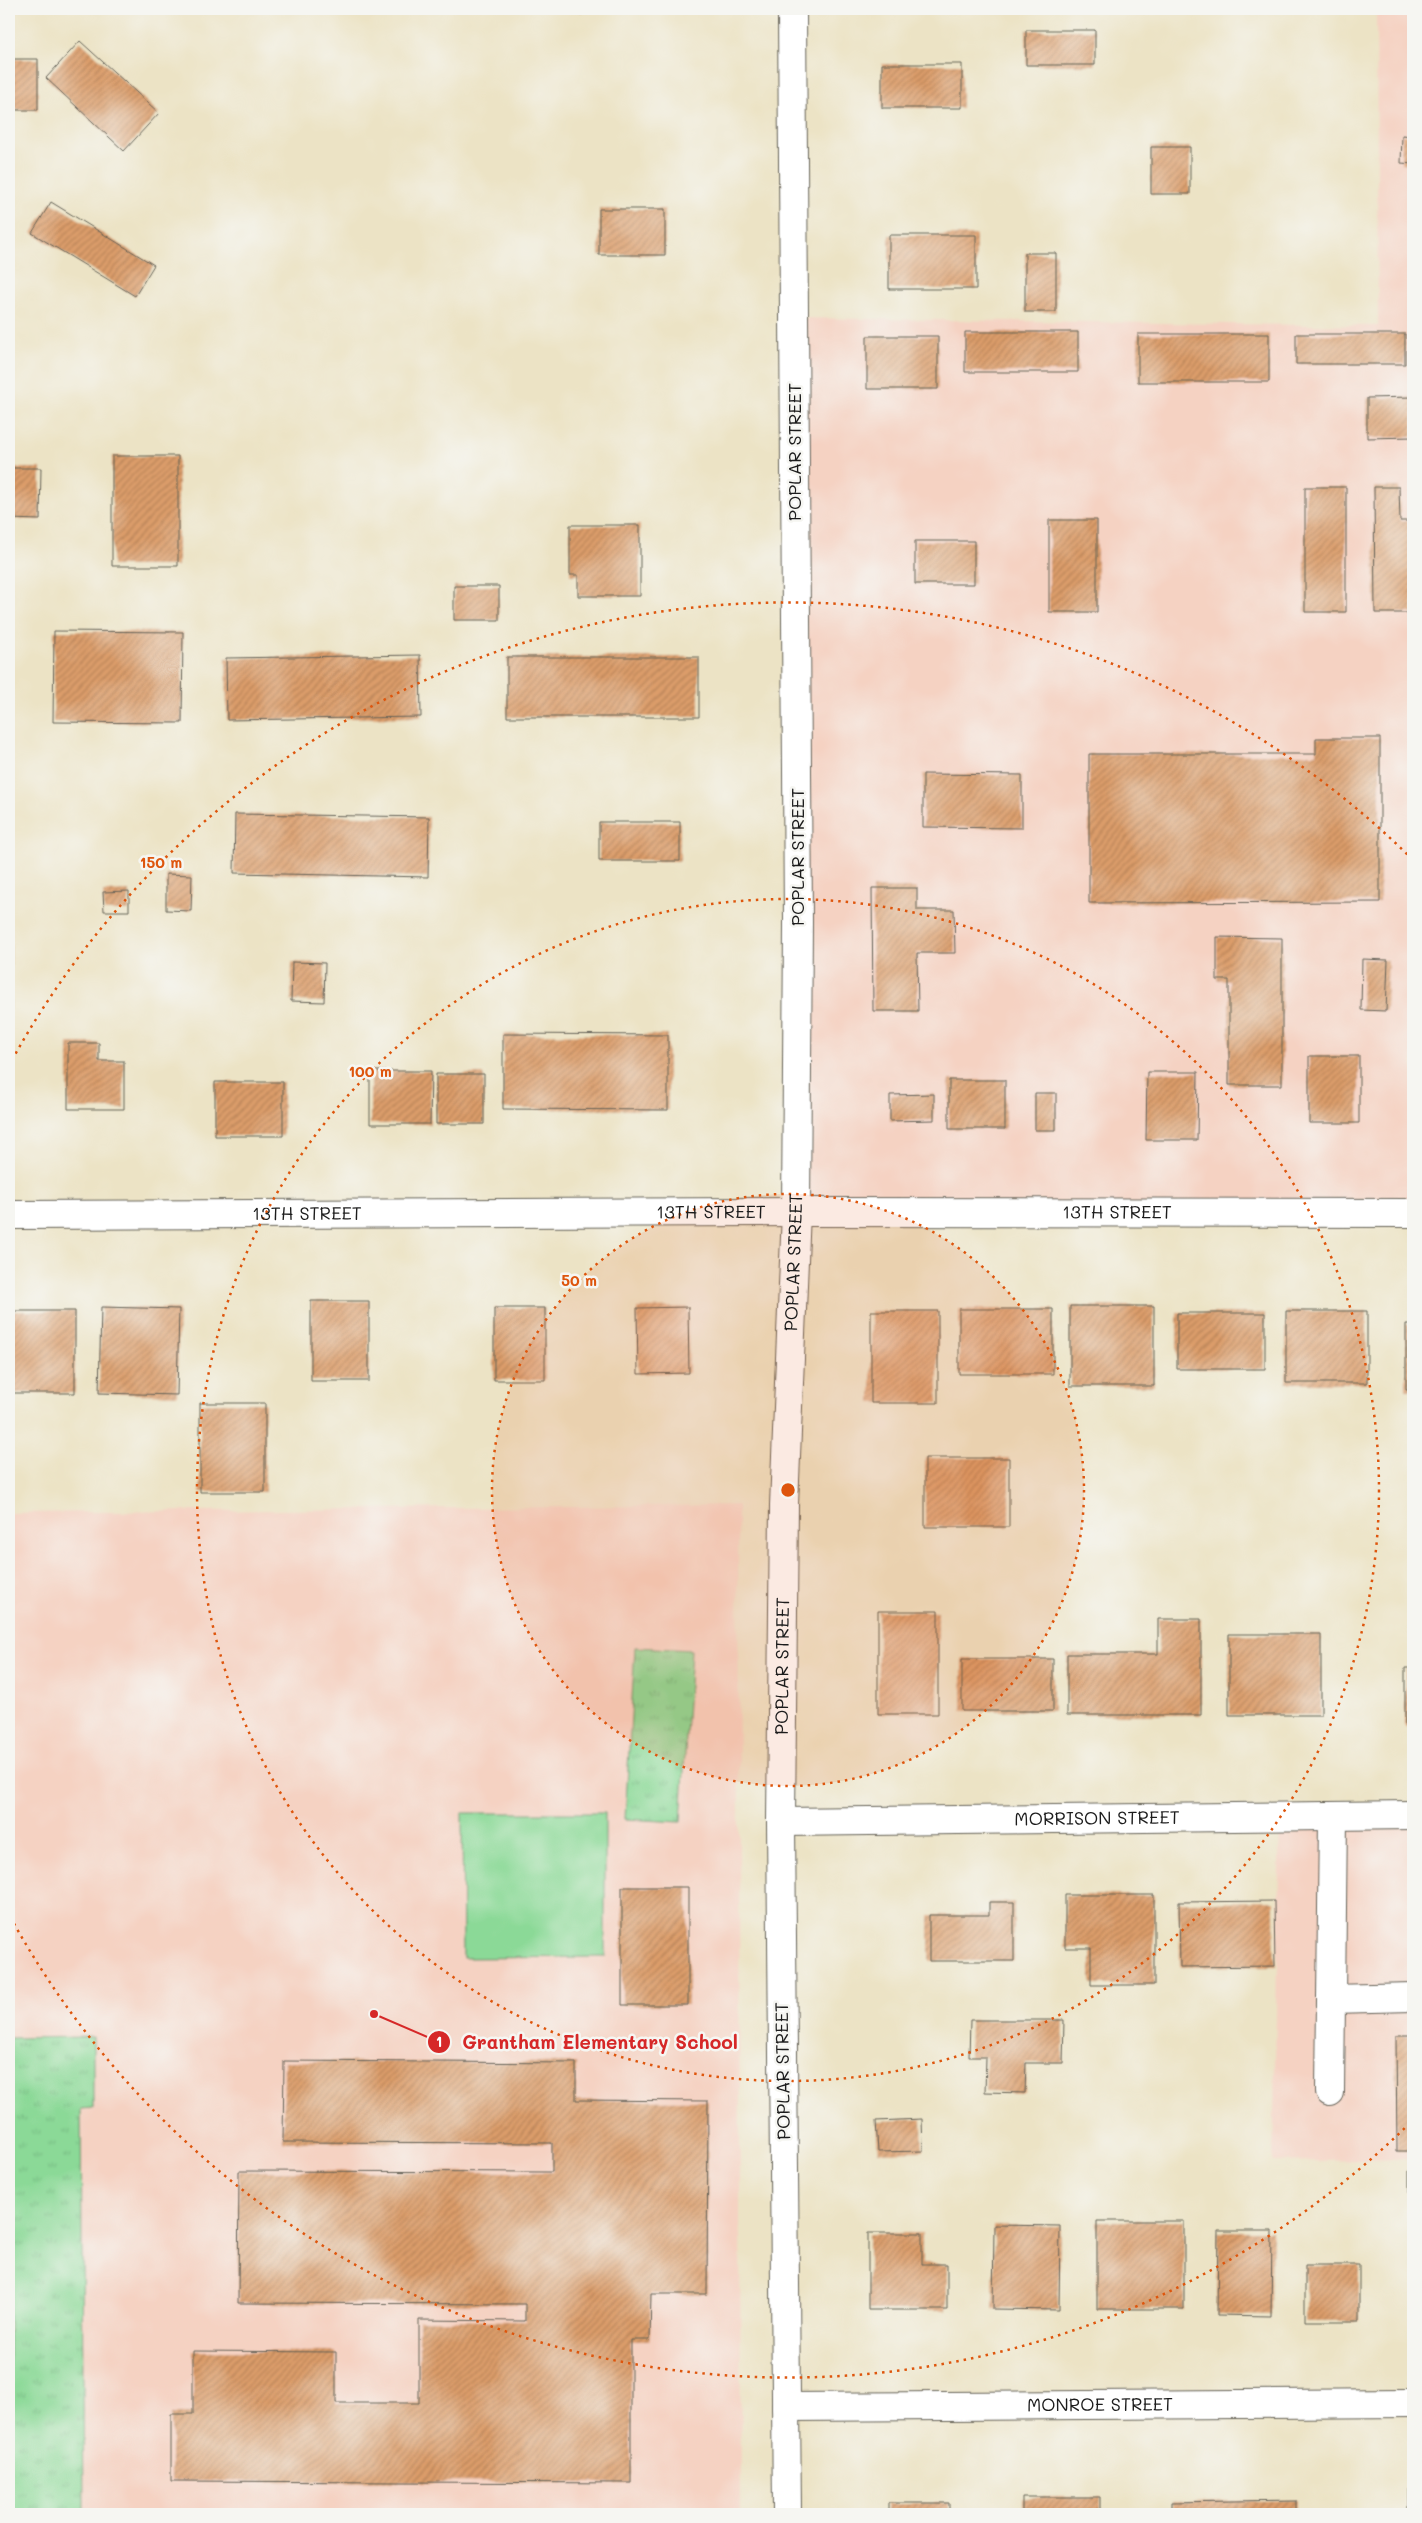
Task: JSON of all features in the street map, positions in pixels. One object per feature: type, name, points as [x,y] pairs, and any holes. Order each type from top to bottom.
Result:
[{"type":"street","name":"POPLAR STREET","points":[[787,2514],[780,1822],[784,1505],[796,1212],[798,923],[792,9]]},
{"type":"street","name":"13TH STREET","points":[[9,1215],[796,1212],[1413,1213]]},
{"type":"street","name":"MORRISON STREET","points":[[780,1822],[1413,1815]]},
{"type":"street","points":[[1330,2092],[1333,1816]]},
{"type":"street","points":[[1331,1999],[1413,1997]]},
{"type":"street","name":"MONROE STREET","points":[[786,2407],[1413,2403]]},
{"type":"shaded area","points":[[1376,9],[1413,9],[1413,1213],[796,1212],[794,318],[1378,326]]},
{"type":"shaded area","points":[[738,1505],[741,2514],[9,2514],[9,1513]]},
{"type":"shaded area","points":[[1413,1815],[1413,2159],[1273,2162],[1280,1817]]},
{"type":"green space","points":[[635,1647],[691,1650],[681,1822],[625,1819]]},
{"type":"green space","points":[[462,1813],[605,1813],[605,1957],[463,1958]]},
{"type":"green space","points":[[93,2037],[93,2108],[81,2109],[84,2514],[9,2514],[9,2038]]},
{"type":"building","points":[[579,9],[610,9],[610,12],[579,12]]},
{"type":"building","points":[[1026,30],[1095,30],[1095,65],[1026,65]]},
{"type":"building","points":[[80,41],[159,113],[124,151],[46,78]]},
{"type":"building","points":[[9,59],[38,59],[38,110],[9,110]]},
{"type":"building","points":[[882,64],[962,64],[962,108],[882,108]]},
{"type":"building","points":[[1402,135],[1413,136],[1413,164],[1401,163]]},
{"type":"building","points":[[1151,147],[1190,147],[1190,194],[1151,194]]},
{"type":"building","points":[[51,202],[154,265],[135,296],[32,233]]},
{"type":"building","points":[[599,209],[665,209],[665,255],[599,255]]},
{"type":"building","points":[[889,235],[976,235],[976,289],[889,289]]},
{"type":"building","points":[[1025,253],[1056,253],[1056,312],[1025,312]]},
{"type":"building","points":[[965,332],[1078,332],[1078,372],[965,372]]},
{"type":"building","points":[[1138,334],[1269,334],[1269,382],[1138,382]]},
{"type":"building","points":[[1296,334],[1405,334],[1405,364],[1296,364]]},
{"type":"building","points":[[867,336],[938,336],[938,389],[867,389]]},
{"type":"building","points":[[1413,397],[1413,437],[1367,438],[1367,398]]},
{"type":"building","points":[[112,456],[178,456],[178,566],[112,566]]},
{"type":"building","points":[[9,468],[41,468],[40,520],[9,519]]},
{"type":"building","points":[[1305,487],[1346,487],[1346,612],[1305,612]]},
{"type":"building","points":[[1374,487],[1399,487],[1400,521],[1413,521],[1413,613],[1375,613]]},
{"type":"building","points":[[1049,520],[1097,520],[1097,612],[1049,612]]},
{"type":"building","points":[[570,525],[640,525],[640,596],[578,596],[578,575],[570,575]]},
{"type":"building","points":[[915,541],[974,541],[974,584],[915,584]]},
{"type":"building","points":[[454,586],[499,586],[499,620],[454,620]]},
{"type":"building","points":[[54,631],[183,632],[182,723],[53,722]]},
{"type":"building","points":[[420,655],[421,717],[227,720],[226,658]]},
{"type":"building","points":[[507,657],[699,657],[699,717],[507,717]]},
{"type":"building","points":[[1316,738],[1380,738],[1380,902],[1089,903],[1089,754],[1316,754]]},
{"type":"building","points":[[923,774],[1022,775],[1022,828],[923,827]]},
{"type":"building","points":[[235,814],[429,817],[428,877],[234,873]]},
{"type":"building","points":[[599,822],[680,822],[680,861],[599,861]]},
{"type":"building","points":[[166,874],[192,875],[191,911],[166,910]]},
{"type":"building","points":[[872,888],[917,888],[917,910],[954,910],[955,953],[917,953],[918,1011],[873,1011]]},
{"type":"building","points":[[129,891],[129,911],[104,911],[103,892]]},
{"type":"building","points":[[9,935],[11,935],[11,1009],[9,1009]]},
{"type":"building","points":[[1217,937],[1282,938],[1282,1085],[1229,1085],[1229,980],[1217,980]]},
{"type":"building","points":[[1362,959],[1388,960],[1386,1011],[1361,1010]]},
{"type":"building","points":[[292,962],[325,963],[324,1002],[291,1001]]},
{"type":"building","points":[[503,1034],[668,1035],[668,1110],[503,1109]]},
{"type":"building","points":[[68,1043],[99,1043],[99,1061],[124,1061],[124,1109],[68,1109]]},
{"type":"building","points":[[1309,1056],[1359,1056],[1359,1123],[1309,1123]]},
{"type":"building","points":[[370,1071],[431,1071],[430,1124],[370,1124]]},
{"type":"building","points":[[1147,1072],[1198,1072],[1197,1140],[1146,1140]]},
{"type":"building","points":[[436,1074],[484,1074],[484,1124],[436,1124]]},
{"type":"building","points":[[949,1080],[1005,1080],[1005,1129],[949,1129]]},
{"type":"building","points":[[215,1082],[283,1082],[283,1136],[215,1136]]},
{"type":"building","points":[[1035,1093],[1056,1093],[1056,1130],[1035,1130]]},
{"type":"building","points":[[934,1094],[934,1120],[890,1121],[890,1095]]},
{"type":"building","points":[[311,1301],[369,1301],[369,1381],[311,1381]]},
{"type":"building","points":[[1070,1306],[1154,1306],[1154,1386],[1070,1386]]},
{"type":"building","points":[[101,1307],[179,1309],[177,1395],[99,1393]]},
{"type":"building","points":[[688,1307],[689,1373],[638,1374],[637,1308]]},
{"type":"building","points":[[494,1308],[545,1308],[545,1380],[494,1380]]},
{"type":"building","points":[[959,1309],[1053,1309],[1053,1374],[959,1374]]},
{"type":"building","points":[[9,1311],[75,1311],[75,1393],[9,1393]]},
{"type":"building","points":[[871,1311],[938,1311],[938,1403],[871,1403]]},
{"type":"building","points":[[1286,1311],[1367,1311],[1367,1383],[1286,1383]]},
{"type":"building","points":[[1177,1313],[1265,1313],[1265,1369],[1177,1369]]},
{"type":"building","points":[[1406,1324],[1413,1324],[1413,1390],[1406,1390]]},
{"type":"building","points":[[200,1403],[265,1403],[265,1492],[200,1492]]},
{"type":"building","points":[[925,1458],[1009,1458],[1009,1527],[925,1527]]},
{"type":"building","points":[[878,1611],[938,1611],[938,1714],[878,1714]]},
{"type":"building","points":[[1158,1619],[1201,1619],[1201,1715],[1067,1715],[1067,1654],[1158,1654]]},
{"type":"building","points":[[1229,1634],[1321,1634],[1321,1715],[1229,1715]]},
{"type":"building","points":[[962,1659],[1053,1659],[1053,1711],[962,1711]]},
{"type":"building","points":[[1405,1668],[1413,1668],[1413,1727],[1405,1727]]},
{"type":"building","points":[[622,1887],[688,1887],[688,2005],[622,2005]]},
{"type":"building","points":[[1065,1895],[1154,1895],[1154,1985],[1091,1985],[1091,1948],[1065,1948]]},
{"type":"building","points":[[1274,1901],[1275,1966],[1180,1967],[1179,1902]]},
{"type":"building","points":[[989,1902],[1014,1902],[1014,1961],[929,1961],[929,1915],[989,1915]]},
{"type":"building","points":[[970,2020],[1064,2020],[1063,2063],[1026,2063],[1025,2093],[985,2092],[986,2057],[969,2057]]},
{"type":"building","points":[[1396,2036],[1413,2036],[1413,2151],[1397,2151]]},
{"type":"building","points":[[284,2061],[576,2063],[576,2100],[708,2101],[707,2294],[651,2294],[650,2340],[631,2340],[631,2483],[171,2481],[171,2414],[193,2414],[193,2351],[336,2352],[336,2403],[419,2403],[419,2320],[525,2321],[525,2304],[238,2303],[239,2171],[552,2172],[552,2143],[283,2142]]},
{"type":"building","points":[[922,2119],[923,2151],[878,2152],[876,2121]]},
{"type":"building","points":[[1409,2171],[1413,2171],[1413,2215],[1409,2215]]},
{"type":"building","points":[[1097,2221],[1184,2221],[1184,2309],[1097,2309]]},
{"type":"building","points":[[994,2225],[1060,2226],[1059,2310],[993,2309]]},
{"type":"building","points":[[1218,2231],[1272,2231],[1271,2316],[1217,2315]]},
{"type":"building","points":[[868,2233],[922,2233],[922,2264],[947,2264],[947,2310],[868,2310]]},
{"type":"building","points":[[1305,2265],[1359,2265],[1359,2321],[1305,2321]]},
{"type":"building","points":[[1409,2485],[1413,2485],[1413,2514],[1409,2514]]},
{"type":"building","points":[[1022,2497],[1100,2497],[1100,2514],[1022,2514]]},
{"type":"building","points":[[1296,2500],[1296,2514],[1171,2514],[1171,2502]]},
{"type":"building","points":[[888,2503],[949,2503],[949,2514],[888,2514]]},
{"type":"place","name":"Grantham Elementary School","points":[[374,2014]]}]
